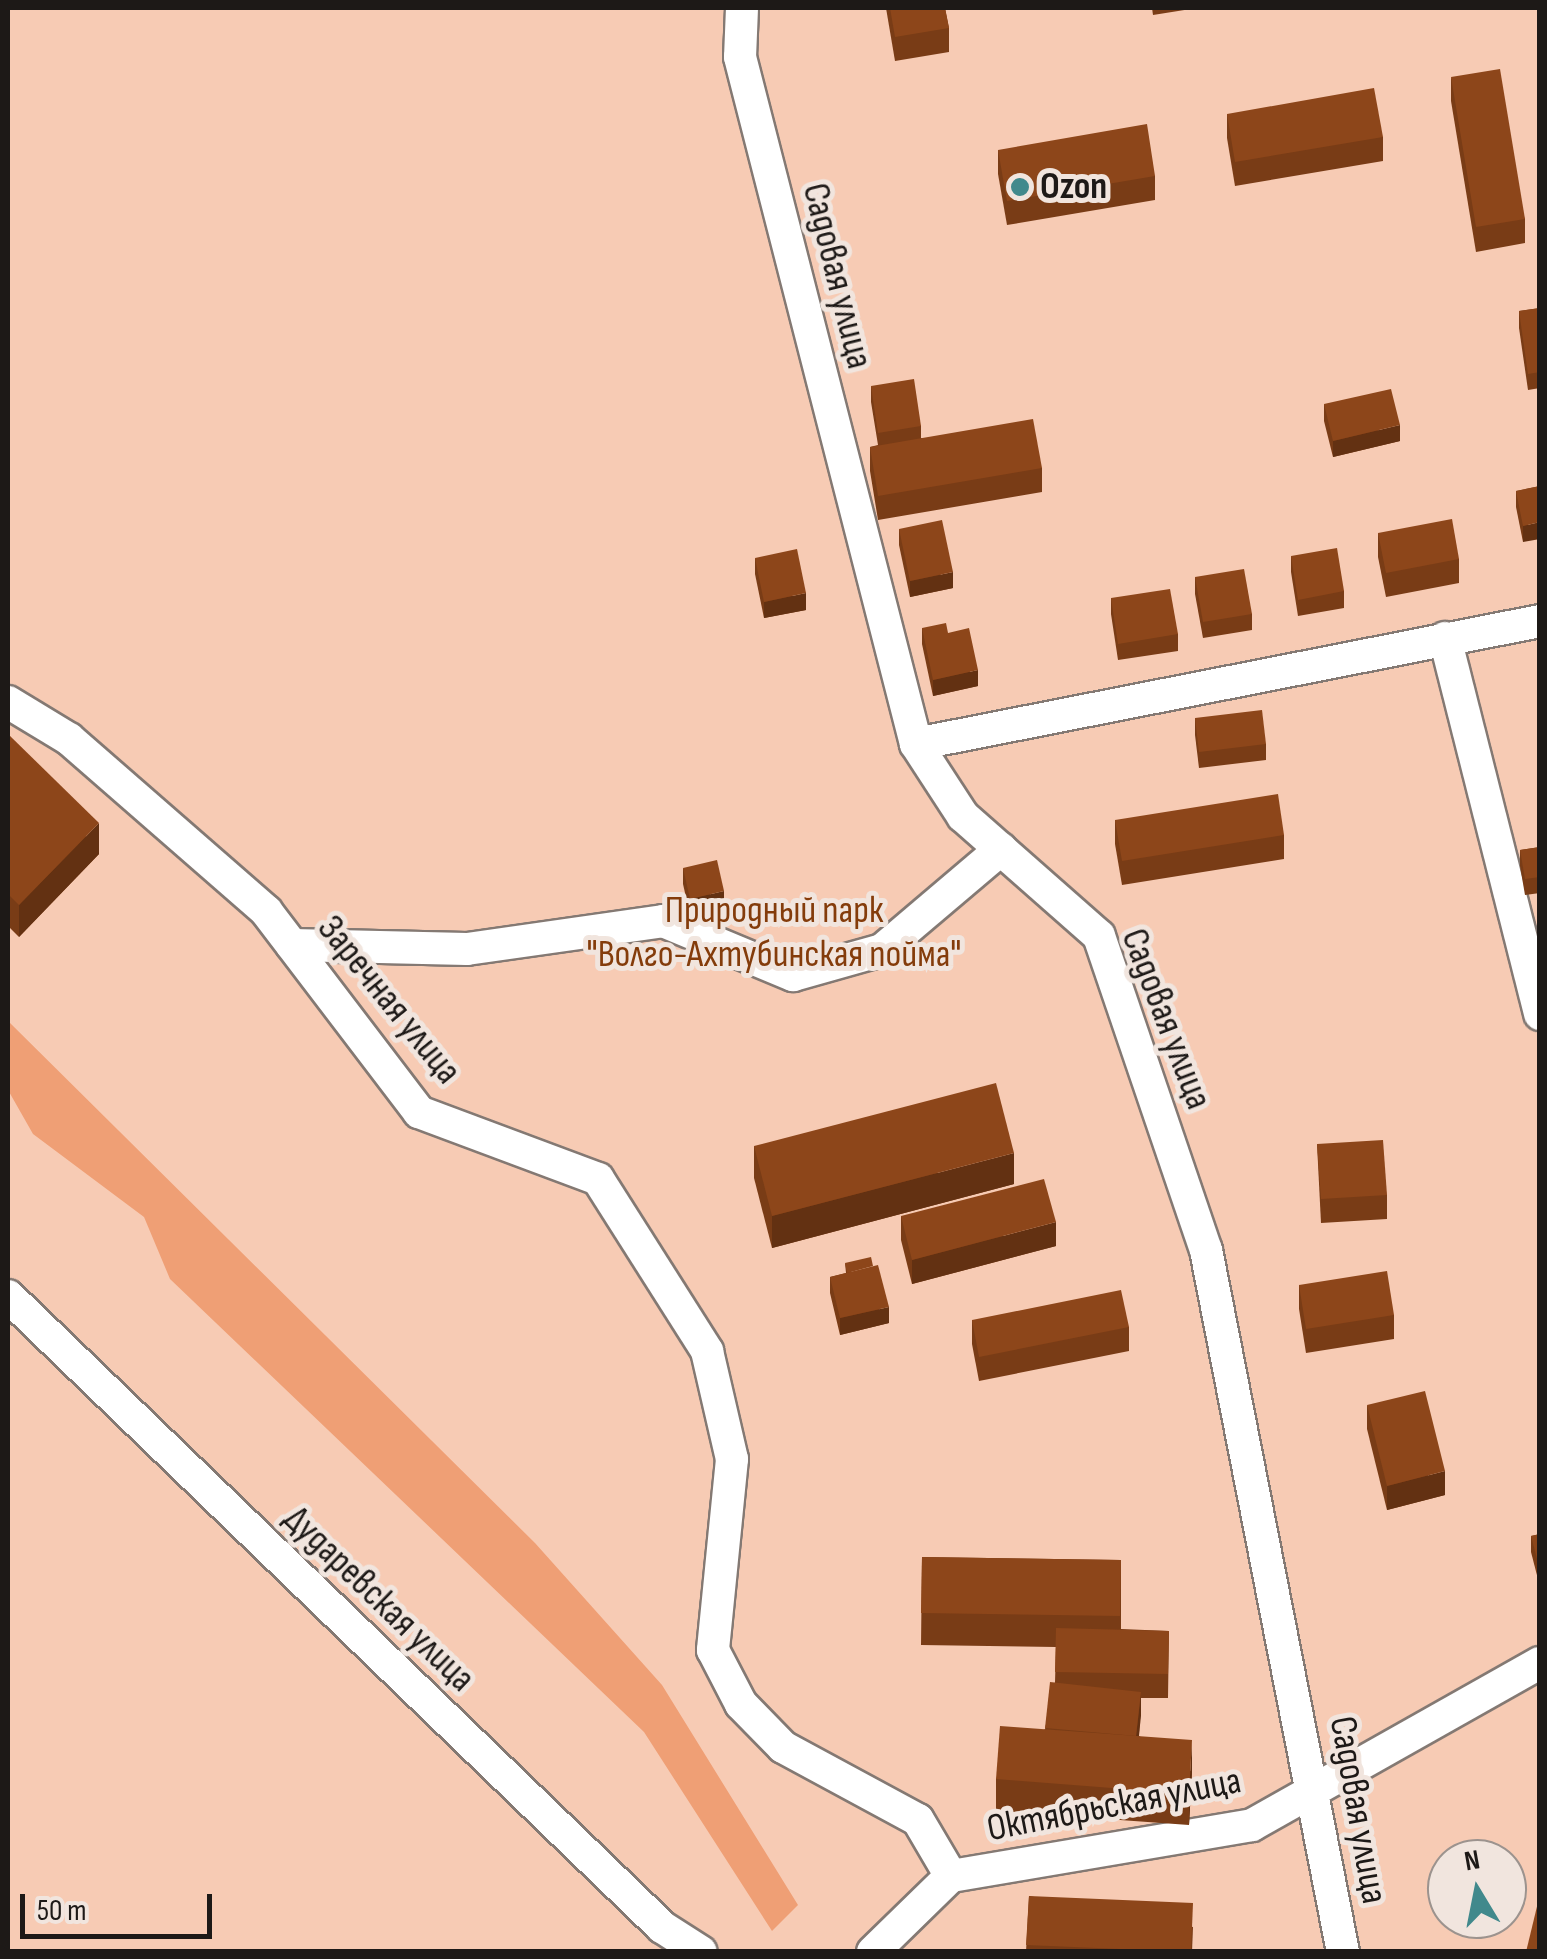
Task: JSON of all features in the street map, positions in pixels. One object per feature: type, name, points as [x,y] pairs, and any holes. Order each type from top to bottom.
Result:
[{"type":"street","name":"Садовая улица","points":[[742,8],[740,57],[916,744],[963,816],[1099,936],[1206,1250],[1343,1952]]},
{"type":"street","points":[[916,744],[1540,621]]},
{"type":"street","points":[[1445,638],[1540,1014]]},
{"type":"street","name":"Заречная улица","points":[[8,702],[69,739],[266,911],[419,1112],[598,1179],[707,1351],[732,1459],[713,1650],[741,1704],[783,1747],[918,1820],[950,1876]]},
{"type":"street","points":[[292,946],[468,949],[663,921],[794,975],[882,950],[1001,849]]},
{"type":"street","name":"Дударевская улица","points":[[8,1296],[662,1927],[701,1952]]},
{"type":"street","name":"Октябрьская улица","points":[[873,1952],[950,1876],[1252,1825],[1540,1662]]},
{"type":"green space","name":"Природный парк \"Волго-Ахтубинская пойма\"","points":[[8,8],[1539,8],[1539,1951],[8,1952]]},
{"type":"shaded area","points":[[8,1021],[535,1543],[662,1685],[798,1905],[772,1931],[644,1732],[170,1279],[144,1217],[33,1134],[8,1090]]},
{"type":"building","points":[[890,8],[945,8],[949,28],[895,37]]},
{"type":"building","points":[[1500,69],[1525,219],[1476,227],[1451,77]]},
{"type":"building","points":[[1374,88],[1383,137],[1235,162],[1227,114]]},
{"type":"building","points":[[1147,124],[1155,176],[1007,201],[998,150]]},
{"type":"building","points":[[1540,308],[1540,372],[1528,374],[1519,311]]},
{"type":"building","points":[[914,379],[921,426],[878,433],[871,386]]},
{"type":"building","points":[[1391,389],[1400,425],[1333,441],[1324,404]]},
{"type":"building","points":[[1033,419],[1042,468],[878,496],[870,447]]},
{"type":"building","points":[[1540,486],[1540,522],[1523,526],[1516,491]]},
{"type":"building","points":[[1452,519],[1459,559],[1386,573],[1378,533]]},
{"type":"building","points":[[942,520],[953,572],[910,581],[899,529]]},
{"type":"building","points":[[1337,548],[1344,591],[1298,600],[1291,556]]},
{"type":"building","points":[[797,549],[806,593],[764,602],[755,558]]},
{"type":"building","points":[[1244,569],[1252,614],[1203,622],[1195,577]]},
{"type":"building","points":[[1170,589],[1178,634],[1118,644],[1111,598]]},
{"type":"building","points":[[946,623],[948,633],[969,628],[978,670],[933,680],[922,628]]},
{"type":"building","points":[[1262,710],[1266,744],[1199,752],[1195,718]]},
{"type":"building","points":[[8,734],[99,823],[19,905],[8,894]]},
{"type":"building","points":[[1278,794],[1284,835],[1122,861],[1115,820]]},
{"type":"building","points":[[1540,847],[1540,877],[1525,879],[1520,850]]},
{"type":"building","points":[[717,860],[724,891],[690,899],[683,868]]},
{"type":"building","points":[[996,1083],[1014,1153],[772,1216],[754,1146]]},
{"type":"building","points":[[1383,1140],[1387,1195],[1321,1199],[1317,1144]]},
{"type":"building","points":[[1044,1179],[1056,1222],[912,1260],[901,1216]]},
{"type":"building","points":[[871,1257],[873,1266],[847,1273],[845,1263]]},
{"type":"building","points":[[878,1265],[889,1307],[840,1318],[830,1277]]},
{"type":"building","points":[[1387,1271],[1394,1315],[1306,1329],[1299,1285]]},
{"type":"building","points":[[1121,1290],[1129,1327],[979,1357],[972,1320]]},
{"type":"building","points":[[1425,1391],[1445,1471],[1387,1486],[1367,1405]]},
{"type":"building","points":[[1540,1534],[1540,1570],[1531,1536]]},
{"type":"building","points":[[922,1557],[1121,1560],[1120,1616],[921,1613]]},
{"type":"building","points":[[1056,1628],[1169,1631],[1168,1674],[1055,1672]]},
{"type":"building","points":[[1050,1682],[1141,1692],[1136,1736],[1045,1728]]},
{"type":"building","points":[[1000,1726],[1192,1740],[1189,1794],[996,1779]]},
{"type":"building","points":[[1540,1894],[1540,1952],[1526,1952]]},
{"type":"building","points":[[1029,1896],[1193,1903],[1191,1952],[1026,1945]]},
{"type":"place","name":"Ozon","points":[[1020,187]]}]
